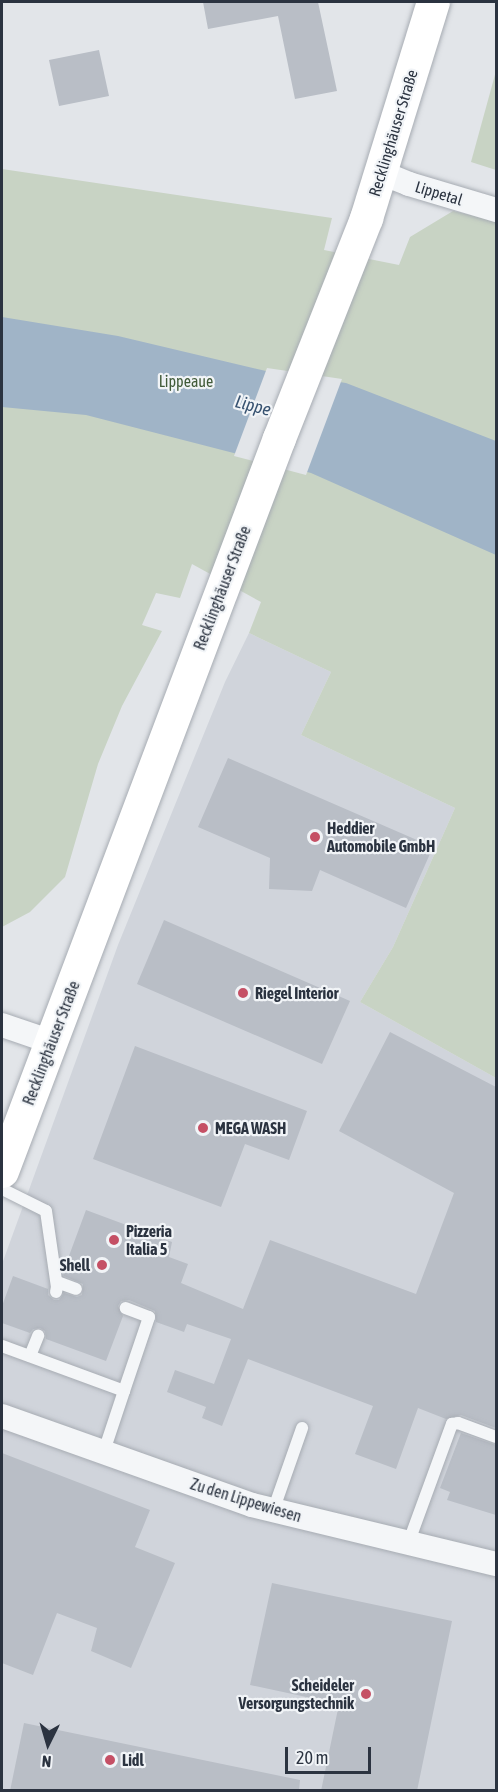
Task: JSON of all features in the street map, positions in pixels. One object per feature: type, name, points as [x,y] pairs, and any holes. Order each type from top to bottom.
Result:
[{"type":"main road","name":"Recklinghäuser Straße","points":[[2,1171],[212,614],[366,218],[382,173],[433,2]]},
{"type":"street","name":"Lippetal","points":[[382,173],[409,184],[496,210]]},
{"type":"street","points":[[2,1025],[52,1042]]},
{"type":"street","name":"Zu den Lippewiesen","points":[[2,1416],[273,1511],[408,1544],[496,1562]]},
{"type":"lane","points":[[2,1189],[46,1210],[56,1287],[76,1289]]},
{"type":"lane","points":[[104,1451],[149,1317],[126,1308]]},
{"type":"lane","points":[[30,1356],[38,1336]]},
{"type":"lane","points":[[2,1346],[124,1391]]},
{"type":"lane","points":[[408,1544],[452,1424],[458,1423],[496,1437]]},
{"type":"lane","points":[[273,1511],[302,1428]]},
{"type":"shaded area","points":[[249,633],[331,672],[301,735],[455,808],[393,947],[360,1002],[496,1078],[496,1790],[2,1790],[2,1264],[118,945],[225,682]]},
{"type":"green space","points":[[496,71],[496,170],[471,162]]},
{"type":"green space","name":"Lippeaue","points":[[2,169],[332,218],[324,250],[399,265],[410,237],[453,211],[496,221],[496,1078],[360,1002],[393,947],[455,808],[301,735],[331,672],[249,633],[261,602],[192,564],[180,598],[156,593],[142,625],[162,631],[122,706],[98,764],[65,877],[30,912],[2,927]]},
{"type":"water","name":"Lippe","points":[[2,317],[118,336],[266,371],[346,383],[496,441],[496,555],[311,473],[86,415],[2,407]]},
{"type":"pier","points":[[267,368],[342,379],[306,475],[234,456]]},
{"type":"building","points":[[203,2],[318,2],[337,91],[295,99],[278,16],[208,29]]},
{"type":"building","points":[[99,50],[109,96],[59,106],[49,60]]},
{"type":"building","name":"Heddier Automobile GmbH","points":[[228,758],[433,847],[406,908],[320,870],[312,891],[269,889],[270,858],[198,827]]},
{"type":"building","name":"Riegel Interior","points":[[164,920],[350,1001],[322,1064],[137,984]]},
{"type":"building","points":[[390,1032],[496,1087],[496,1428],[461,1415],[446,1419],[418,1408],[396,1469],[355,1454],[373,1406],[248,1359],[222,1426],[202,1418],[206,1407],[167,1392],[175,1370],[214,1384],[231,1339],[187,1324],[184,1332],[156,1322],[155,1311],[129,1300],[121,1301],[118,1306],[123,1316],[106,1361],[46,1339],[45,1331],[40,1328],[33,1329],[30,1333],[2,1323],[2,1306],[13,1276],[48,1289],[48,1295],[54,1300],[59,1300],[64,1293],[77,1297],[82,1295],[83,1284],[64,1276],[63,1272],[86,1210],[172,1242],[169,1257],[188,1264],[181,1283],[243,1309],[270,1240],[416,1294],[454,1193],[339,1131]]},
{"type":"building","name":"MEGA WASH","points":[[135,1046],[307,1111],[289,1160],[245,1144],[221,1207],[93,1159]]},
{"type":"building","points":[[461,1433],[496,1445],[496,1515],[447,1500],[450,1492],[440,1488]]},
{"type":"building","points":[[2,1453],[150,1510],[135,1547],[175,1563],[131,1668],[91,1651],[97,1628],[57,1613],[33,1675],[2,1663]]},
{"type":"building","name":"Scheideler Versorgungstechnik","points":[[272,1583],[452,1621],[417,1791],[321,1791],[339,1704],[250,1685]]},
{"type":"building","name":"Lidl","points":[[24,1723],[300,1780],[299,1791],[10,1791]]},
{"type":"place","name":"Heddier Automobile GmbH","points":[[315,837]]},
{"type":"place","name":"Riegel Interior","points":[[243,993]]},
{"type":"place","name":"MEGA WASH","points":[[203,1128]]},
{"type":"place","name":"Pizzeria Italia 5","points":[[114,1240]]},
{"type":"place","name":"Shell","points":[[102,1265]]},
{"type":"place","name":"Scheideler Versorgungstechnik","points":[[366,1694]]},
{"type":"place","name":"Lidl","points":[[110,1760]]}]
